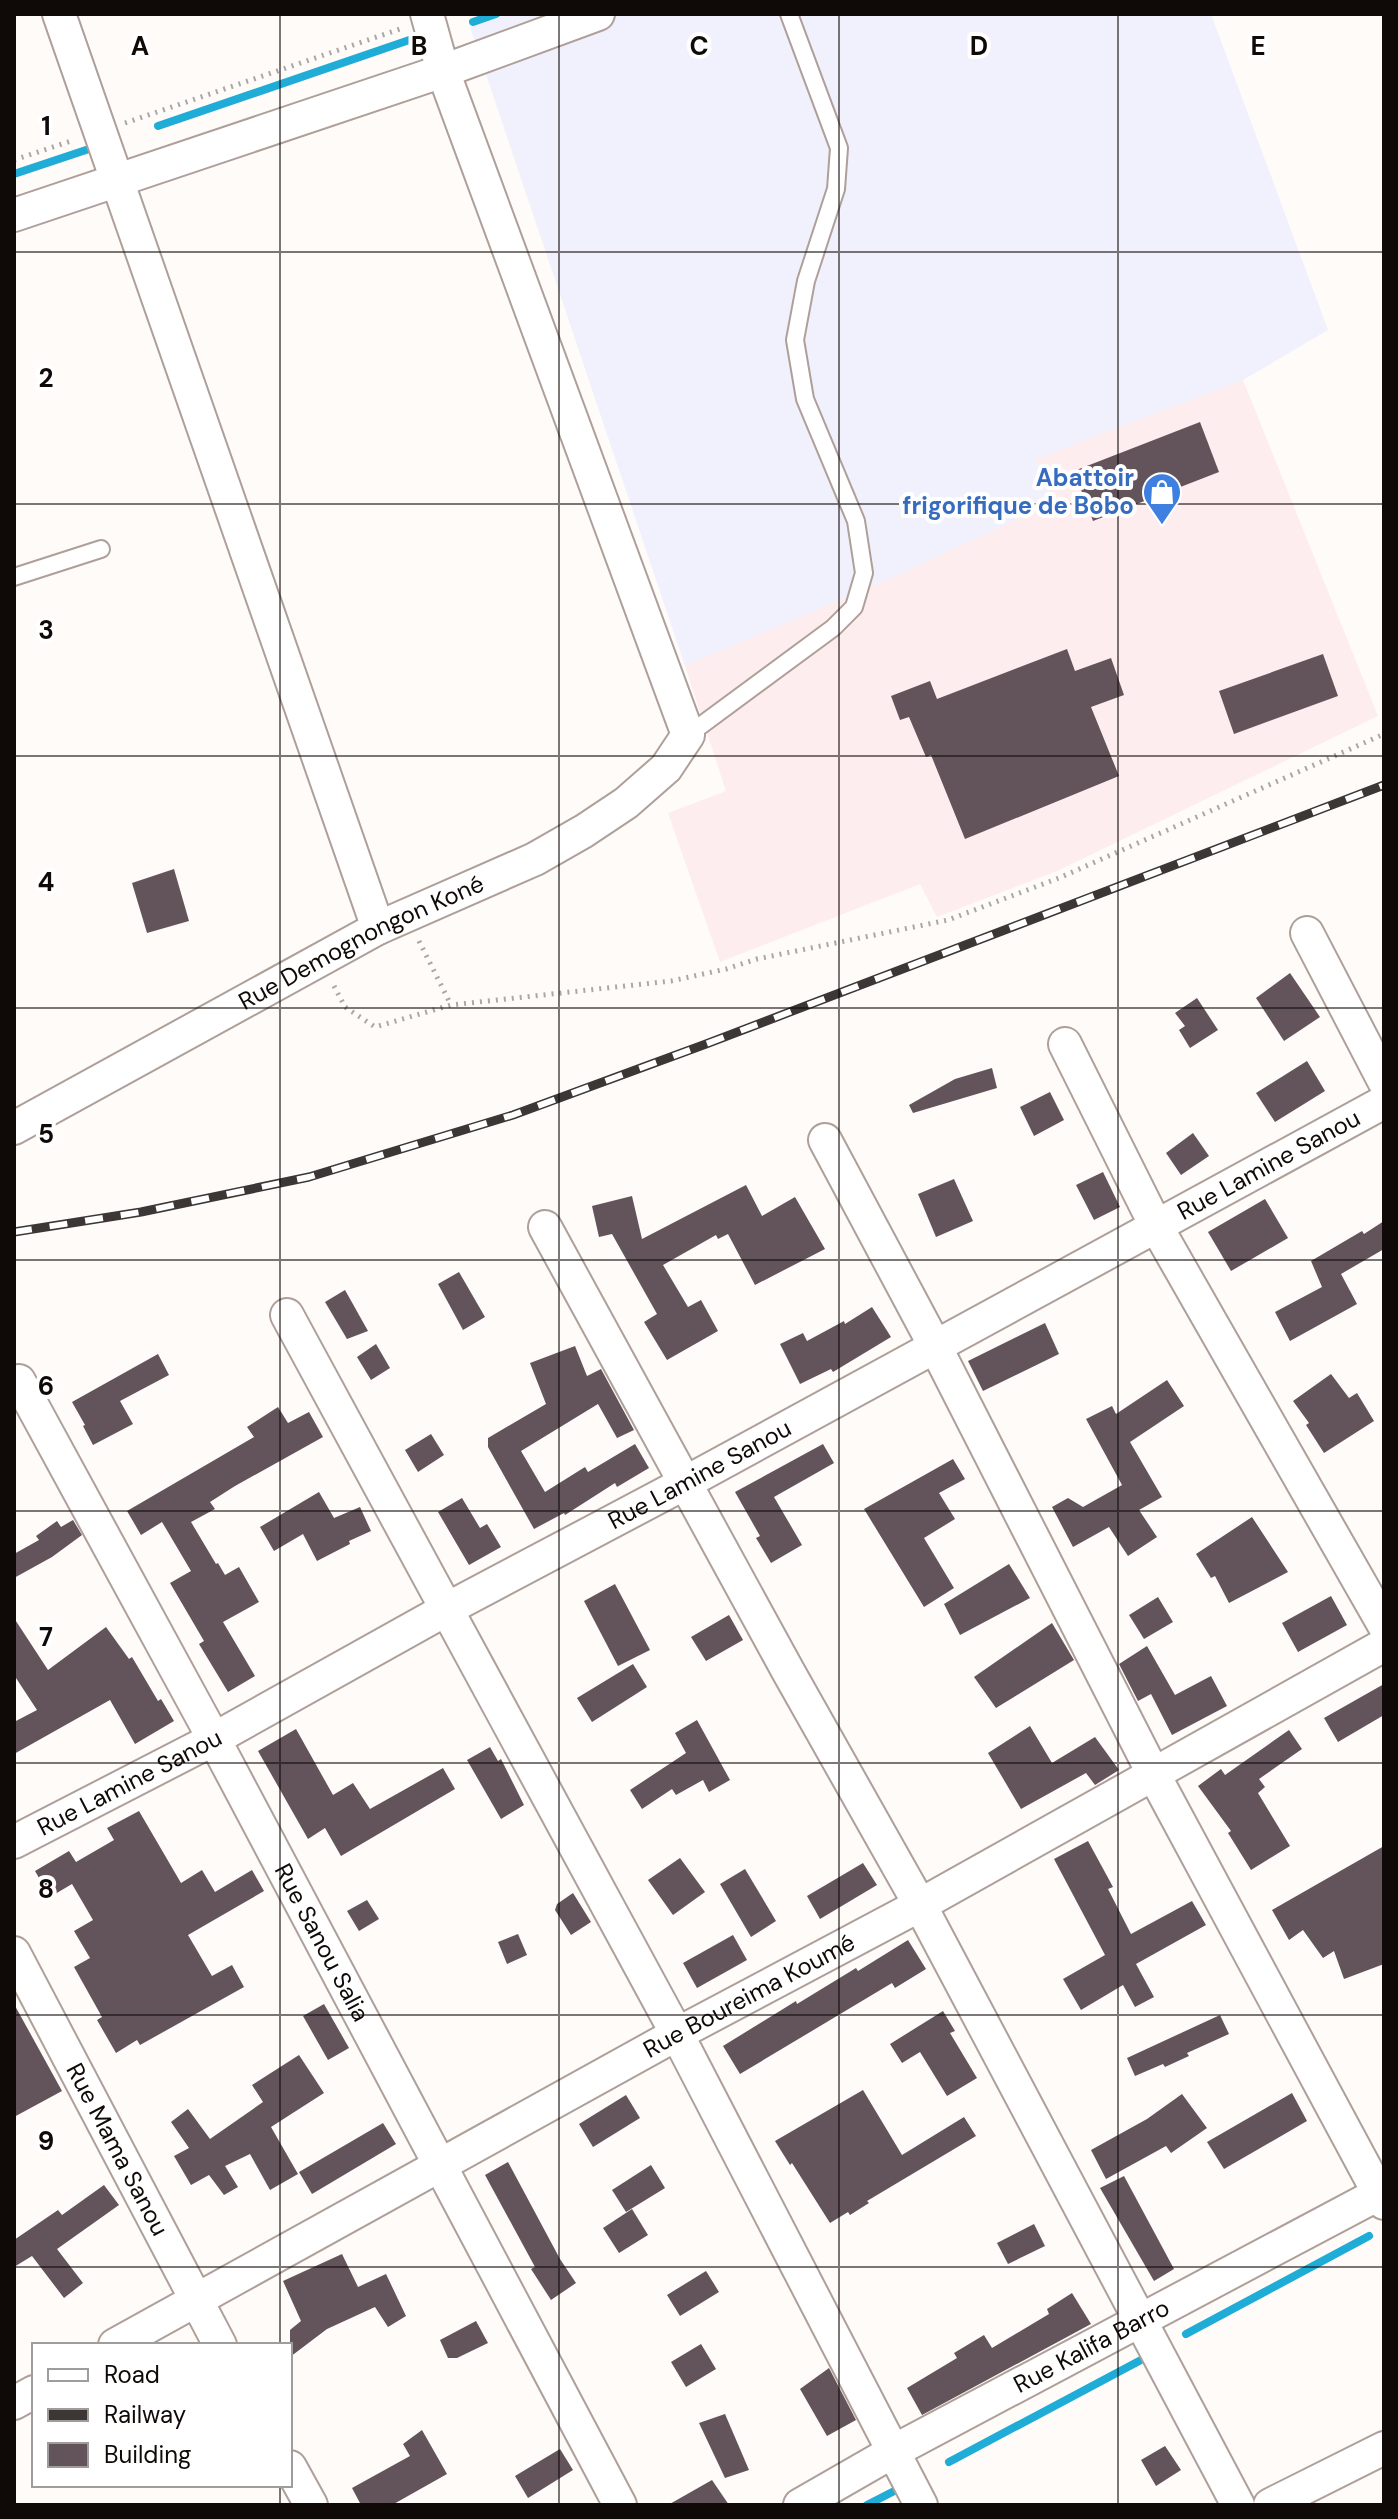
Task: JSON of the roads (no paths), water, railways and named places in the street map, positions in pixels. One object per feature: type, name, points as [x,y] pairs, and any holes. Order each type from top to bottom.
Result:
[{"type":"street","points":[[59,14],[116,180],[392,921]]},
{"type":"street","points":[[14,215],[443,71],[598,14]]},
{"type":"street","points":[[428,17],[443,71],[688,735]]},
{"type":"street","name":"Rue Demognongon Koné","points":[[14,1128],[392,921],[535,859],[584,831],[626,803],[666,768],[688,735]]},
{"type":"street","points":[[1307,933],[1384,1081]]},
{"type":"street","points":[[1065,1044],[1156,1226],[1384,1625]]},
{"type":"street","name":"Rue Lamine Sanou","points":[[14,1842],[214,1739],[447,1609],[685,1483],[1384,1102]]},
{"type":"street","points":[[825,1140],[935,1346],[1154,1775],[1382,2196]]},
{"type":"street","points":[[545,1227],[920,1905],[1238,2505]]},
{"type":"street","points":[[287,1315],[677,2034],[921,2505]]},
{"type":"street","name":"Rue Sanou Salia","points":[[19,1381],[214,1739],[620,2505]]},
{"type":"street","name":"Rue Boureima Koumé","points":[[118,2343],[677,2034],[920,1905],[1384,1645]]},
{"type":"street","name":"Rue Mama Sanou","points":[[14,1953],[219,2343]]},
{"type":"street","name":"Rue Kalifa Barro","points":[[800,2505],[894,2451],[1382,2196]]},
{"type":"street","points":[[14,2403],[32,2393]]},
{"type":"street","points":[[1270,2505],[1384,2448]]},
{"type":"street","points":[[292,2471],[311,2505]]},
{"type":"lane","points":[[688,735],[833,628],[854,607],[864,573],[856,521],[805,399],[795,340],[806,281],[836,189],[839,148],[789,14]]},
{"type":"lane","points":[[14,577],[101,549]]},
{"type":"waterway","points":[[473,22],[496,14]]},
{"type":"waterway","points":[[158,126],[421,36]]},
{"type":"waterway","points":[[14,174],[89,149]]},
{"type":"waterway","points":[[1186,2334],[1369,2236]]},
{"type":"waterway","points":[[949,2462],[1141,2360]]},
{"type":"waterway","points":[[867,2505],[902,2487]]},
{"type":"railway","points":[[14,1232],[141,1212],[309,1177],[513,1115],[1384,785]]},
{"type":"place","name":"Abattoir frigorifique de Bobo","points":[[1162,526]]}]
